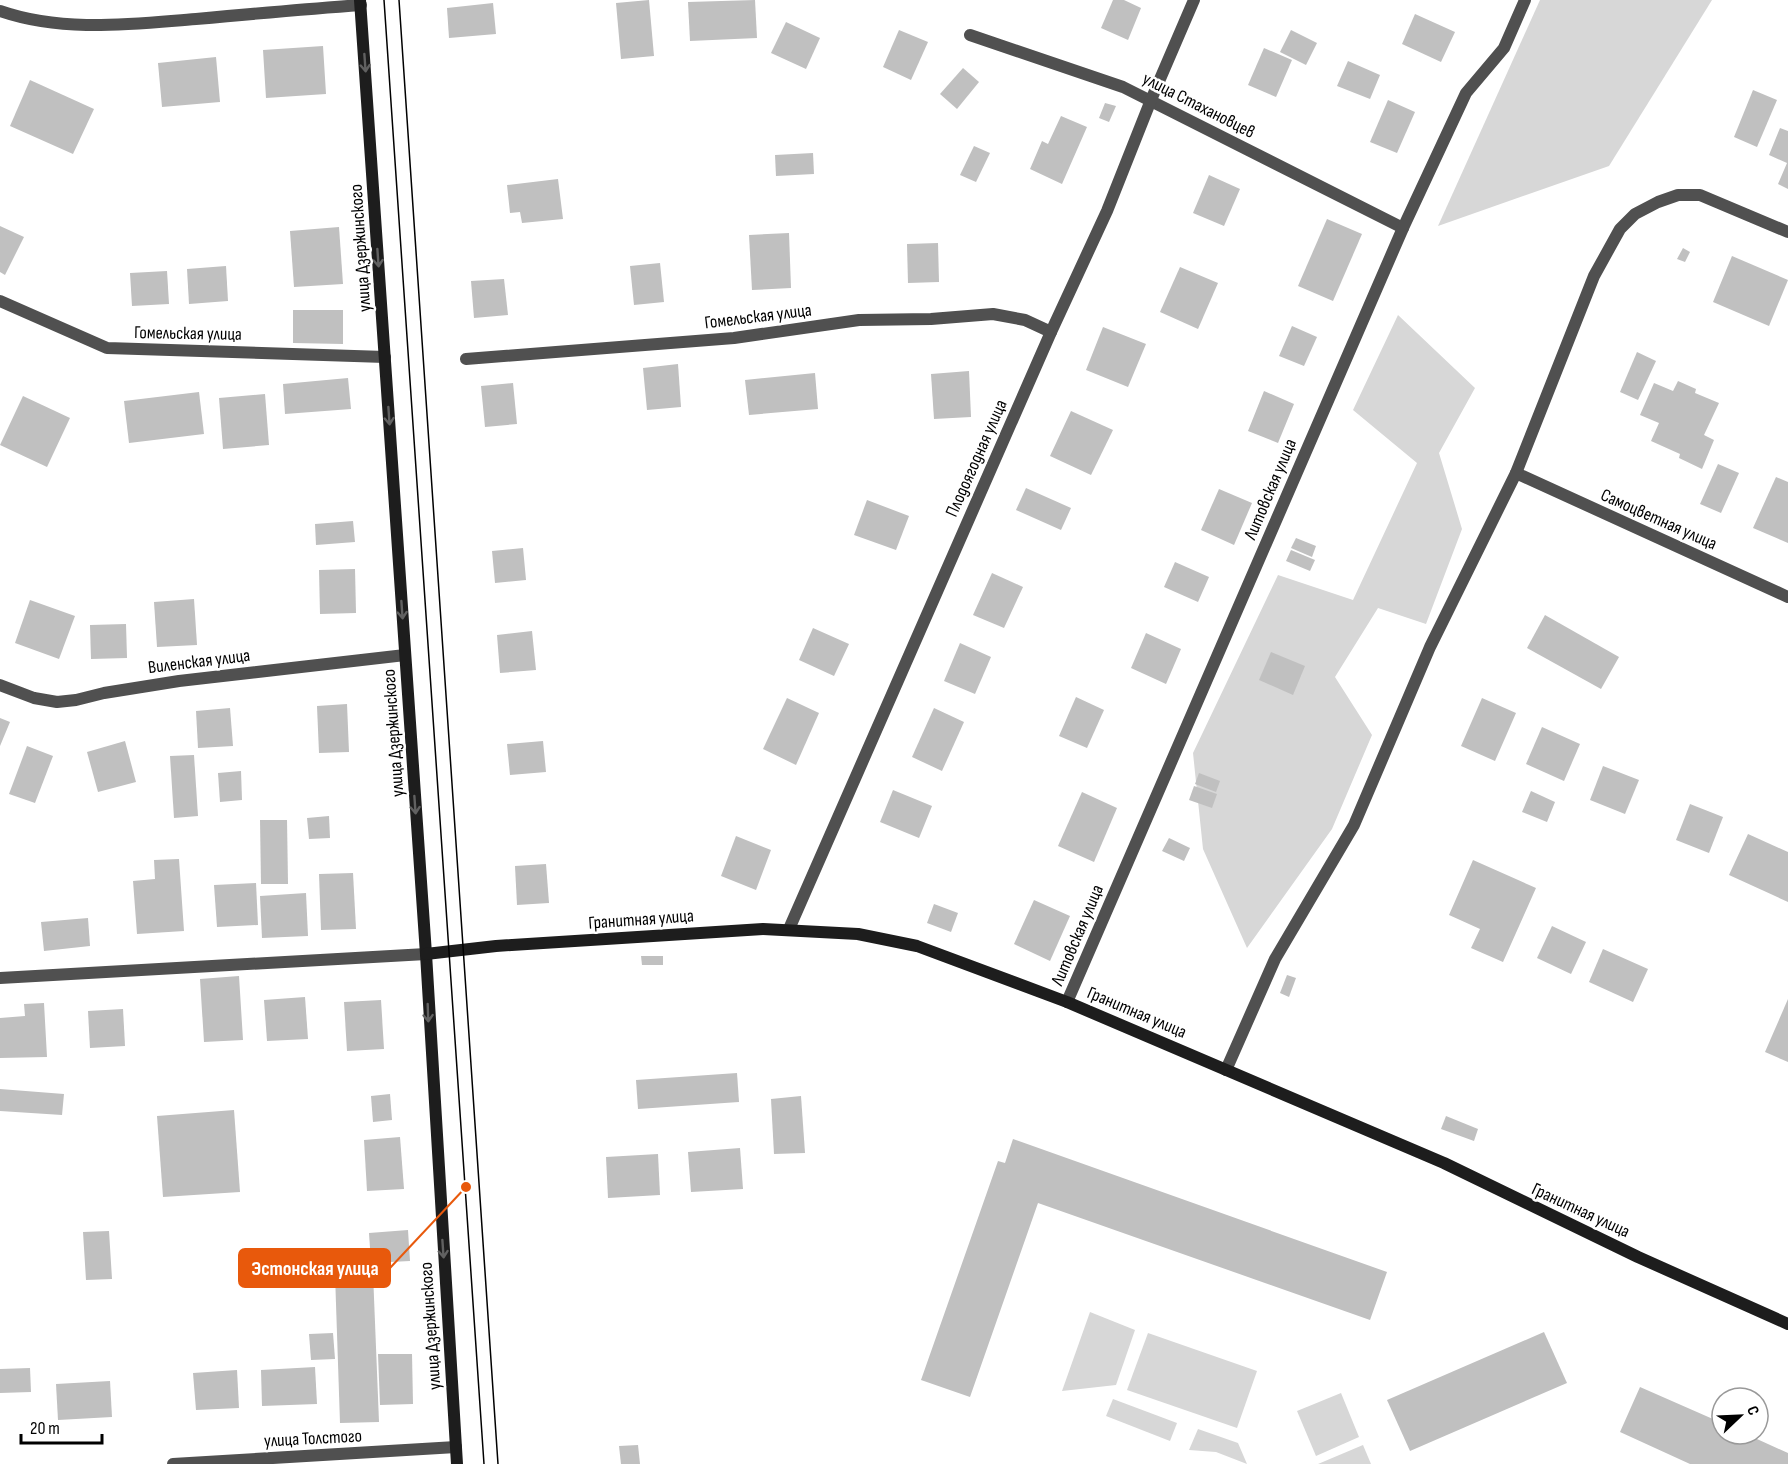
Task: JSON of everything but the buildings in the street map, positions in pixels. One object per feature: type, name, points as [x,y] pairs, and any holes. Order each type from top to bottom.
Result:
[{"type":"main road","name":"улица Дзержинского","points":[[360,3],[426,954],[457,1464]]},
{"type":"main road","name":"Гранитная улица","points":[[426,954],[496,946],[789,929],[858,934],[917,946],[1067,1002],[1444,1163],[1638,1257],[1788,1324]]},
{"type":"street","name":"Плодоягодная улица","points":[[789,929],[1051,332],[1107,211],[1194,0]]},
{"type":"street","name":"Литовская улица","points":[[1067,1002],[1403,228],[1466,93],[1504,48],[1524,0]]},
{"type":"street","points":[[0,11],[40,21],[79,25],[120,25],[360,3]]},
{"type":"street","name":"улица Стахановцев","points":[[970,35],[1123,87],[1403,228]]},
{"type":"street","points":[[1226,1070],[1275,959],[1354,825],[1430,647],[1515,473],[1594,276],[1620,229],[1635,214],[1658,202],[1678,195],[1700,195],[1788,232]]},
{"type":"street","name":"Гомельская улица","points":[[0,300],[107,348],[385,357]]},
{"type":"street","name":"Гомельская улица","points":[[466,359],[734,338],[860,320],[931,319],[993,314],[1025,320],[1051,332]]},
{"type":"street","name":"Самоцветная улица","points":[[1515,473],[1788,597]]},
{"type":"street","name":"Виленская улица","points":[[0,685],[34,698],[57,702],[179,681],[405,655]]},
{"type":"street","points":[[0,978],[426,954]]},
{"type":"street","name":"улица Толстого","points":[[173,1464],[456,1447]]},
{"type":"shaded area","points":[[1540,0],[1712,0],[1609,166],[1438,226]]},
{"type":"shaded area","points":[[1398,315],[1475,388],[1439,453],[1462,529],[1426,624],[1378,608],[1335,677],[1372,735],[1332,829],[1247,948],[1203,849],[1193,753],[1278,575],[1353,600],[1417,463],[1353,410]]},
{"type":"shaded area","points":[[1090,1312],[1135,1330],[1116,1385],[1062,1391]]},
{"type":"shaded area","points":[[1148,1333],[1257,1371],[1237,1428],[1127,1390]]},
{"type":"shaded area","points":[[1341,1393],[1359,1437],[1316,1456],[1297,1411]]},
{"type":"shaded area","points":[[1113,1399],[1177,1423],[1170,1441],[1106,1416]]},
{"type":"shaded area","points":[[1198,1429],[1238,1443],[1247,1464],[1216,1452],[1189,1450]]},
{"type":"shaded area","points":[[1363,1445],[1371,1464],[1318,1464]]},
{"type":"tram line","points":[[384,0],[484,1464]]},
{"type":"tram line","points":[[399,0],[498,1464]]},
{"type":"place","name":"Эстонская улица","points":[[466,1187]]}]
